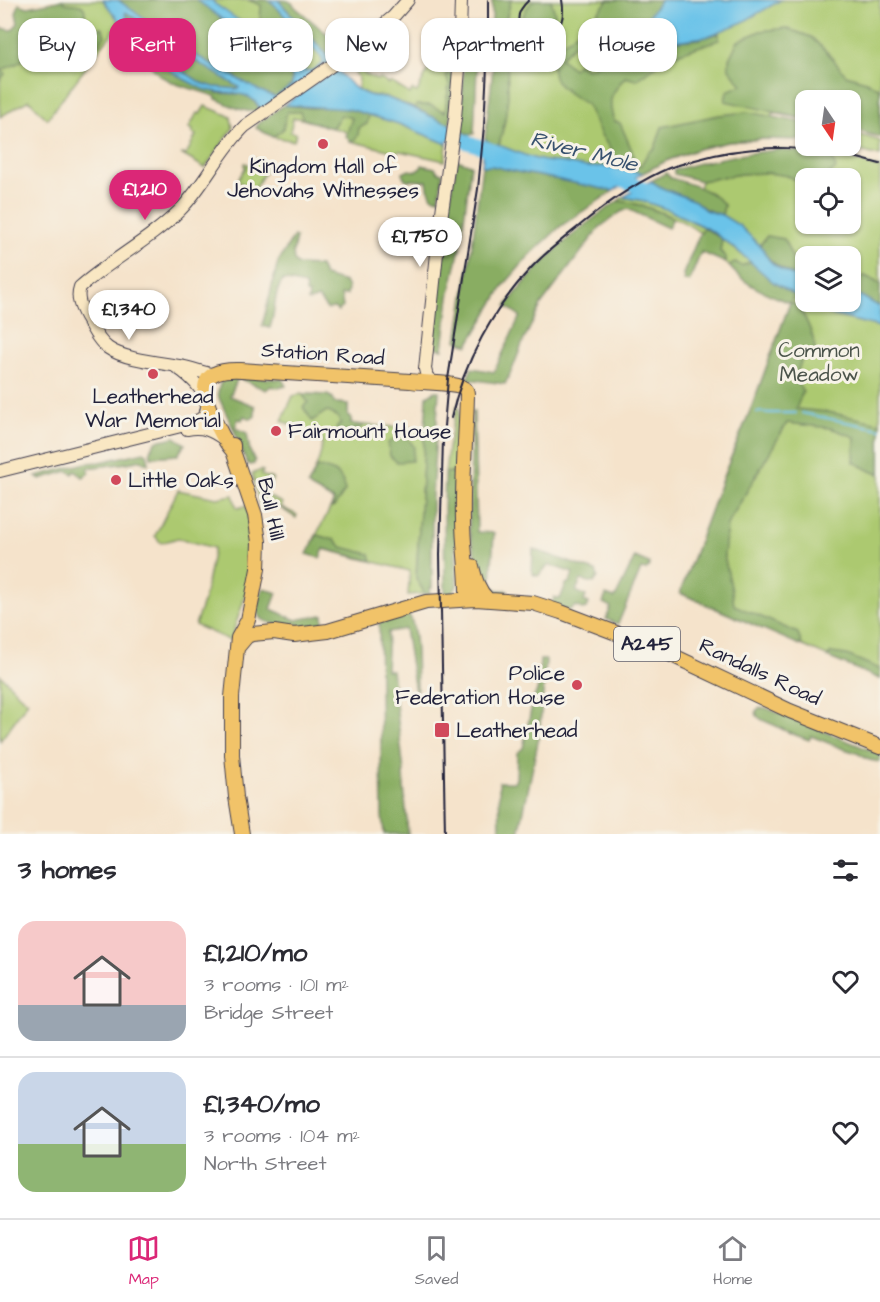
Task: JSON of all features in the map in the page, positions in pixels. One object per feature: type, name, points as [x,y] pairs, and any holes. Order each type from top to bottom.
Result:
[{"type":"main road","points":[[215,373],[175,367],[110,349],[102,343],[84,312],[78,294],[80,287],[178,212],[198,189],[238,133],[258,116],[348,54],[393,17],[408,0]]},
{"type":"main road","points":[[452,0],[460,15]]},
{"type":"main road","points":[[433,382],[424,369],[439,234],[456,118],[461,0]]},
{"type":"main road","points":[[175,367],[192,379],[205,396]]},
{"type":"main road","name":"Station Road","points":[[215,373],[228,369],[433,382],[463,387],[467,393],[463,535]]},
{"type":"main road","points":[[410,381],[424,369]]},
{"type":"main road","points":[[0,471],[193,423],[202,418],[205,413],[205,384],[215,373]]},
{"type":"main road","name":"Bull Hill","points":[[215,373],[212,392],[233,442],[233,452]]},
{"type":"main road","name":"Bull Hill","points":[[205,396],[224,440],[233,452],[253,506],[258,536],[258,569],[248,620],[238,638],[232,697],[231,732],[234,776],[242,834]]},
{"type":"main road","points":[[0,479],[190,429],[204,428],[224,440]]},
{"type":"main road","points":[[463,535],[467,599]]},
{"type":"main road","points":[[463,535],[476,583],[488,600]]},
{"type":"main road","name":"Randalls Road","points":[[237,648],[252,634],[274,632],[294,635],[328,631],[364,622],[420,603],[467,599],[533,603],[661,650],[790,711],[880,747]]},
{"type":"main road","points":[[249,612],[254,623],[274,632]]},
{"type":"green space","points":[[61,0],[103,0],[117,18],[109,18],[109,38],[97,53],[97,18],[42,18]]},
{"type":"green space","points":[[63,0],[64,3],[81,5],[85,10],[85,18],[18,18],[18,23],[16,13],[19,4],[28,7]]},
{"type":"green space","points":[[118,0],[197,0],[221,18],[208,18],[208,62],[196,55],[196,18],[143,18]]},
{"type":"green space","points":[[212,0],[268,0],[286,18],[235,18]]},
{"type":"green space","points":[[248,0],[268,0],[286,18],[260,18],[261,5]]},
{"type":"green space","points":[[278,0],[292,3],[308,18],[294,18]]},
{"type":"green space","points":[[492,0],[511,0],[506,18],[492,18]]},
{"type":"green space","points":[[511,0],[880,0],[880,137],[861,132],[861,90],[795,90],[795,117],[772,113],[762,139],[728,142],[698,149],[643,173],[534,159],[499,145],[505,120],[506,72],[566,72],[566,18],[506,18]]},
{"type":"green space","points":[[534,0],[551,0],[556,18],[523,18]]},
{"type":"green space","points":[[608,0],[661,0],[650,18],[592,18]]},
{"type":"green space","points":[[126,12],[134,18],[128,18]]},
{"type":"green space","points":[[313,22],[325,32],[325,53],[313,40]]},
{"type":"green space","points":[[18,23],[18,63],[2,70],[5,74],[0,80],[0,28],[12,30]]},
{"type":"green space","points":[[97,28],[103,29],[105,36],[97,46]]},
{"type":"green space","points":[[786,28],[811,37],[846,75],[866,81],[880,89],[880,137],[861,132],[861,90],[795,90],[795,117],[725,101],[727,91],[742,85],[729,69],[729,59],[738,41],[760,31]]},
{"type":"green space","points":[[578,31],[578,44],[574,44],[566,53],[566,40]]},
{"type":"green space","points":[[719,33],[719,40],[677,55],[677,41],[698,39]]},
{"type":"green space","points":[[18,40],[18,72],[83,72],[47,119],[29,100],[0,117],[0,57]]},
{"type":"green space","points":[[313,48],[321,57],[324,63],[313,70]]},
{"type":"green space","points":[[196,61],[208,68],[208,72],[214,72],[240,87],[238,89],[214,87],[201,83],[184,72],[196,72]]},
{"type":"green space","points":[[566,63],[573,69],[578,64],[578,72],[647,72],[636,80],[625,77],[616,88],[611,102],[614,121],[620,123],[634,155],[632,164],[640,166],[648,153],[655,148],[662,127],[719,115],[748,112],[795,121],[795,140],[762,139],[728,142],[698,149],[643,173],[602,166],[612,162],[612,152],[587,105],[564,89],[553,73],[566,72]]},
{"type":"green space","points":[[156,72],[179,72],[217,93],[251,97],[261,110],[238,109],[216,99],[215,96],[176,84]]},
{"type":"green space","points":[[226,72],[292,72],[292,85],[275,97]]},
{"type":"green space","points":[[355,72],[362,72],[389,84],[391,82],[410,94],[412,90],[417,92],[427,72],[449,72],[446,76],[449,85],[445,112],[416,105],[416,109],[386,97],[370,95],[358,90],[359,79]]},
{"type":"green space","points":[[449,72],[454,76],[450,125],[416,109],[416,105],[430,105],[445,112],[449,85],[446,75]]},
{"type":"green space","points":[[463,72],[477,72],[474,134],[469,135],[461,130]]},
{"type":"green space","points":[[492,72],[508,72],[508,97],[499,145],[492,145],[485,139]]},
{"type":"green space","points":[[284,105],[349,109],[399,124],[447,144],[445,161],[350,141],[344,131],[298,118],[293,118],[290,132],[296,133],[294,141],[273,137],[283,129]]},
{"type":"green space","points":[[284,105],[311,108],[337,107],[369,115],[367,124],[359,128],[354,141],[350,141],[346,136],[352,118],[341,115],[332,128],[303,119],[300,112],[287,112],[283,129],[273,137],[256,128],[259,123]]},
{"type":"green space","points":[[205,106],[231,117],[233,128],[205,168],[181,154],[186,155],[196,135],[189,128],[197,113],[200,114]]},
{"type":"green space","points":[[861,135],[880,141],[880,156],[861,151]]},
{"type":"green space","points":[[778,150],[795,151],[795,156],[827,156],[832,157],[836,168],[795,168],[795,180],[788,176],[768,173],[741,174],[701,181],[674,174],[674,170],[751,153]]},
{"type":"green space","points":[[832,157],[880,168],[880,284],[865,276],[861,277],[861,246],[795,246],[795,260],[793,259],[767,236],[759,246],[740,226],[722,215],[724,205],[711,193],[699,188],[701,181],[744,174],[778,173],[795,180],[795,234],[861,234],[861,168],[835,168]]},
{"type":"green space","points":[[254,158],[267,168],[254,190],[237,181],[246,167],[245,163],[250,165]]},
{"type":"green space","points":[[457,160],[471,165],[461,243],[449,297],[443,349],[433,345],[441,250]]},
{"type":"green space","points":[[422,165],[435,168],[438,172],[443,173],[439,199],[432,197],[427,181],[406,180],[403,176],[403,173],[409,170],[416,171]]},
{"type":"green space","points":[[482,166],[492,166],[613,191],[561,226],[530,255],[504,285],[468,345],[457,341]]},
{"type":"green space","points":[[666,173],[671,178],[700,188],[719,199],[724,205],[722,215],[705,209],[695,201],[662,188],[651,181]]},
{"type":"green space","points":[[623,197],[669,210],[705,228],[700,233],[661,212],[618,201]]},
{"type":"green space","points":[[618,201],[639,205],[673,218],[668,228],[628,209],[600,227],[541,305],[505,384],[467,379],[472,368],[494,372],[520,316],[506,306],[530,276],[587,223]]},
{"type":"green space","points":[[705,228],[722,239],[720,251],[726,258],[726,263],[701,252],[689,282],[684,280],[683,274],[700,233]]},
{"type":"green space","points":[[294,236],[296,238],[294,261],[298,265],[320,266],[324,276],[345,282],[348,288],[347,295],[341,295],[343,307],[338,311],[334,308],[327,309],[318,298],[308,301],[309,294],[306,293],[305,285],[283,280],[276,297],[270,328],[262,326],[278,262]]},
{"type":"green space","points":[[767,236],[784,239],[795,260],[795,276],[768,258],[759,246]]},
{"type":"green space","points":[[722,239],[751,262],[741,266],[735,262],[729,266],[726,263],[726,257],[720,251]]},
{"type":"green space","points":[[736,262],[741,266],[751,262],[773,282],[795,295],[790,303],[757,289],[729,266]]},
{"type":"green space","points":[[865,276],[880,284],[880,307],[861,296],[861,277]]},
{"type":"green space","name":"Common Meadow","points":[[795,295],[795,312],[826,312],[880,327],[880,679],[680,593]]},
{"type":"green space","points":[[790,303],[795,304],[795,312],[801,312],[815,346],[815,352],[801,361],[795,380],[803,391],[796,409],[828,412],[880,423],[880,474],[854,462],[855,437],[830,428],[787,423],[727,525],[724,555],[734,605],[798,633],[802,646],[680,593]]},
{"type":"green space","points":[[237,377],[282,379],[286,386],[278,388],[271,386],[266,390],[238,378],[230,396],[255,406],[255,416],[251,419],[244,416],[242,420],[238,419],[235,428],[247,433],[250,451],[255,461],[250,465],[247,463],[218,392],[224,380]]},
{"type":"green space","points":[[439,391],[432,495],[432,588],[430,588],[430,594],[425,594],[416,578],[427,396]]},
{"type":"green space","points":[[302,394],[327,395],[333,398],[334,403],[348,404],[351,424],[363,425],[362,428],[340,433],[336,428],[341,423],[338,417],[327,411],[312,421],[303,407],[308,402]]},
{"type":"green space","points":[[327,395],[333,398],[334,403],[348,404],[351,424],[425,429],[416,578],[425,594],[408,595],[410,571],[323,549],[313,541],[334,501],[308,485],[316,469],[322,440],[282,421],[293,396]]},
{"type":"green space","points":[[457,406],[459,409],[457,475],[451,472],[445,473]]},
{"type":"green space","points":[[472,412],[474,412],[477,532],[494,533],[491,582],[495,588],[506,590],[508,594],[499,596],[484,589],[469,531]]},
{"type":"green space","points":[[175,437],[185,444],[178,455],[151,457],[150,450],[156,441]]},
{"type":"green space","points":[[397,437],[408,438],[414,447],[412,461],[397,462],[390,456],[388,443]]},
{"type":"green space","points":[[144,452],[147,454],[148,464],[141,460],[88,468],[89,473],[83,477],[75,471],[73,474],[68,471],[40,479],[36,476],[86,463]]},
{"type":"green space","points":[[317,467],[337,473],[342,480],[345,491],[334,507],[331,508],[334,500],[308,485]]},
{"type":"green space","points":[[263,471],[261,475],[273,479],[266,495],[282,503],[281,507],[297,515],[296,518],[270,501],[260,506],[252,474]]},
{"type":"green space","points":[[451,472],[457,475],[457,586],[449,594],[445,594],[445,473]]},
{"type":"green space","points":[[178,490],[217,498],[233,495],[237,508],[246,506],[252,539],[251,562],[245,596],[231,641],[195,625],[204,599],[214,548],[178,538],[161,543],[155,536]]},
{"type":"green space","points":[[317,535],[335,540],[342,547],[370,554],[372,561],[324,549],[320,558],[307,554]]},
{"type":"green space","points":[[533,549],[596,571],[598,577],[594,583],[581,580],[576,591],[586,596],[584,601],[589,603],[586,608],[576,606],[568,611],[552,605],[554,597],[560,599],[573,573],[549,565],[538,576],[532,574]]},
{"type":"green space","points":[[635,557],[649,563],[650,566],[646,570],[641,569],[618,624],[606,619],[611,607],[603,603],[606,595],[615,598]]},
{"type":"green space","points":[[263,588],[277,593],[271,609],[296,620],[323,615],[323,626],[301,630],[298,624],[273,623],[261,618],[257,607]]},
{"type":"green space","points":[[406,614],[412,621],[414,630],[417,690],[415,691],[405,629],[388,632],[386,670],[392,670],[404,772],[408,834],[384,834],[379,623]]},
{"type":"green space","points":[[831,653],[847,655],[880,669],[880,679],[827,657]]},
{"type":"green space","points":[[540,660],[546,660],[539,737],[519,834],[500,834],[499,782],[514,782],[516,779],[517,753],[523,748],[533,700],[538,688]]},
{"type":"green space","points":[[0,675],[28,701],[0,741]]},
{"type":"green space","points":[[759,708],[766,708],[880,754],[880,762],[869,760],[857,753],[811,736],[809,740],[787,731],[759,718],[756,711]]},
{"type":"water","points":[[103,0],[118,0],[143,18],[135,18],[126,12],[128,18],[117,18]]},
{"type":"water","points":[[197,0],[212,0],[235,18],[221,18]]},
{"type":"water","points":[[268,0],[278,0],[294,18],[286,18]]},
{"type":"water","points":[[661,0],[781,0],[743,22],[706,37],[677,41],[677,18],[648,17]]},
{"type":"water","points":[[313,40],[325,53],[325,66],[261,110],[256,102],[242,94],[208,90],[172,72],[184,72],[201,83],[214,87],[238,89],[239,87],[214,72],[226,72],[275,97],[292,85],[292,72],[313,72],[323,63],[313,48]]},
{"type":"water","points":[[196,55],[208,62],[208,69],[196,61]]},
{"type":"water","points":[[330,72],[340,72],[359,91],[371,96],[388,98],[450,125],[447,144],[399,124],[349,109],[284,105]]},
{"type":"water","points":[[485,139],[492,144],[544,161],[588,167],[602,166],[643,173],[613,191],[492,166],[482,166]]},
{"type":"water","points":[[651,181],[662,188],[695,201],[705,210],[722,215],[740,226],[764,250],[770,261],[795,277],[795,295],[773,282],[710,230],[669,210],[623,197]]},
{"type":"water","points":[[861,296],[880,307],[880,327],[826,312],[861,312]]},
{"type":"waterway","name":"River Mole","points":[[443,129],[464,141],[500,153]]},
{"type":"waterway","name":"River Mole","points":[[612,178],[623,180],[655,194]]},
{"type":"waterway","points":[[757,412],[796,413]]},
{"type":"waterway","points":[[802,413],[880,429]]},
{"type":"railway","points":[[445,834],[440,555],[443,438],[448,379],[478,189],[484,126],[488,0]]},
{"type":"railway","points":[[529,0],[520,13],[519,23],[525,31],[535,36],[546,36],[556,30],[562,19],[562,0]]},
{"type":"railway","points":[[451,418],[472,357],[493,318],[518,283],[558,243],[635,185],[669,168],[695,160],[718,154],[765,148],[833,153],[880,164]]},
{"type":"place","name":"Kingdom Hall of Jehovahs Witnesses","points":[[323,144]]},
{"type":"place","name":"Leatherhead War Memorial","points":[[153,374]]},
{"type":"place","name":"Fairmount House","points":[[276,431]]},
{"type":"place","name":"Little Oaks","points":[[116,480]]},
{"type":"place","name":"Police Federation House","points":[[577,685]]},
{"type":"place","name":"Leatherhead","points":[[442,730]]}]
